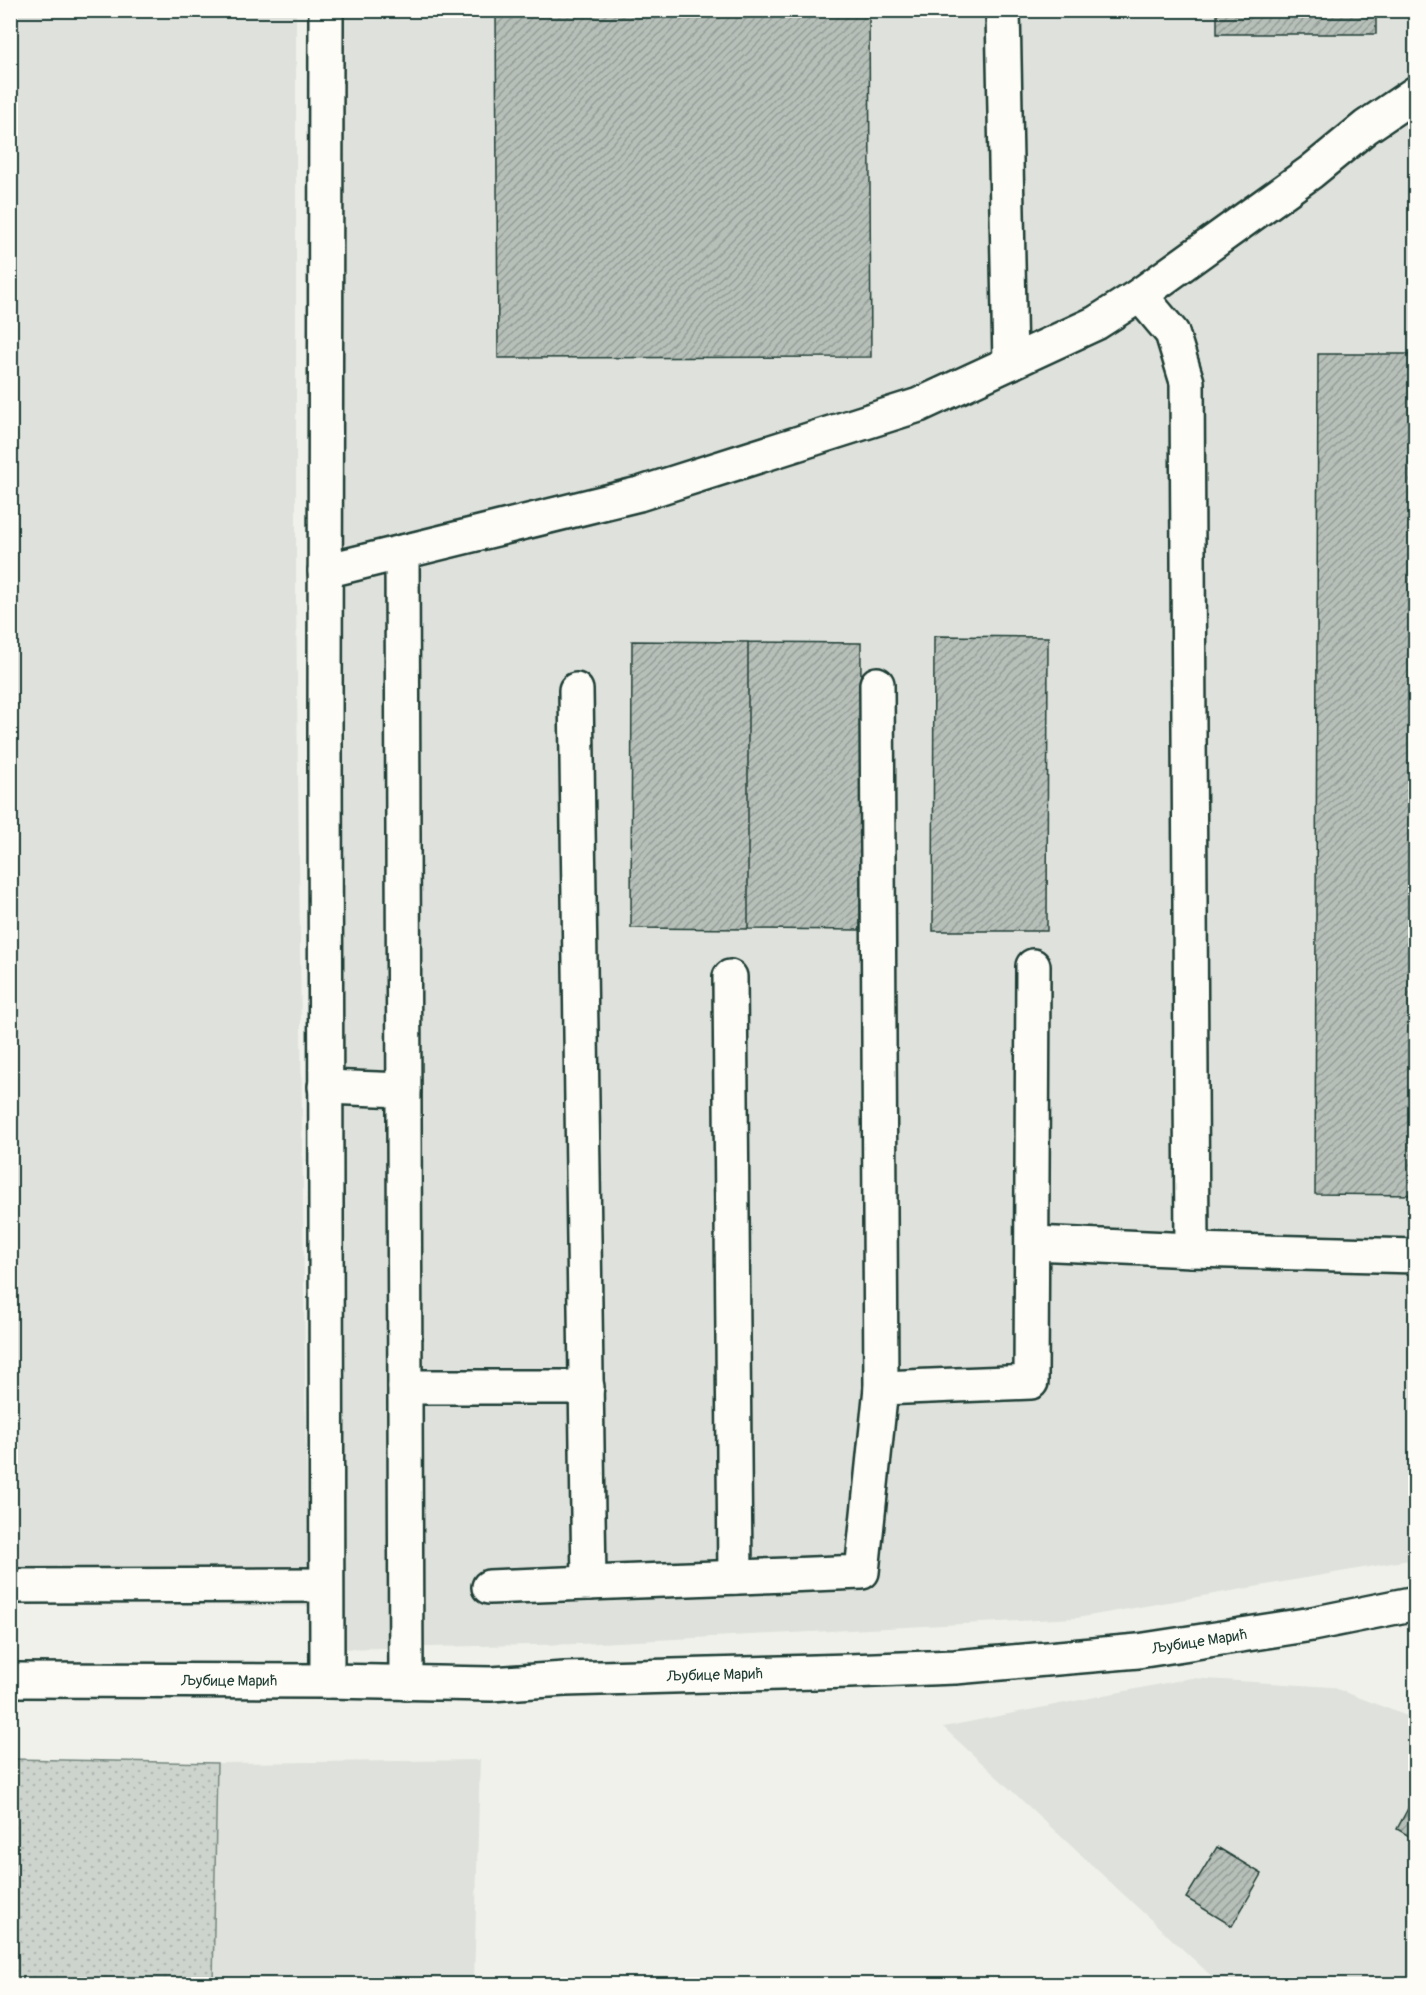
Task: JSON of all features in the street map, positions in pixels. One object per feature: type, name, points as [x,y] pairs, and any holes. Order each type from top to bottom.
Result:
[{"type":"street","points":[[326,10],[325,1585],[327,1681]]},
{"type":"street","points":[[1003,10],[1010,363]]},
{"type":"street","points":[[325,571],[639,494],[919,405],[1096,323],[1140,295],[1311,172],[1366,127],[1416,93]]},
{"type":"street","points":[[1140,295],[1172,333],[1187,382],[1192,1250]]},
{"type":"street","points":[[402,552],[406,1683]]},
{"type":"street","points":[[489,1587],[862,1572],[881,1388],[877,684]]},
{"type":"street","points":[[576,690],[589,1583]]},
{"type":"street","points":[[881,1388],[1031,1382],[1033,966]]},
{"type":"street","points":[[730,978],[735,1577]]},
{"type":"street","points":[[325,1087],[404,1090]]},
{"type":"street","points":[[1033,1243],[1416,1256]]},
{"type":"street","points":[[405,1387],[586,1387]]},
{"type":"street","points":[[10,1586],[325,1585]]},
{"type":"street","name":"Љубице Марић","points":[[10,1680],[491,1684],[565,1679],[955,1667],[1138,1651],[1312,1624],[1416,1604]]},
{"type":"shaded area","points":[[11,11],[296,11],[296,596],[307,1541],[312,11],[1415,11],[1415,1559],[1077,1618],[581,1644],[339,1649],[307,1606],[11,1603]]},
{"type":"shaded area","points":[[1191,1678],[1332,1687],[1415,1719],[1415,1984],[1220,1984],[943,1727]]},
{"type":"shaded area","points":[[11,1759],[217,1763],[213,1984],[11,1984]]},
{"type":"shaded area","points":[[480,1760],[474,1984],[213,1984],[217,1763]]},
{"type":"building","points":[[496,10],[869,10],[871,357],[498,358]]},
{"type":"building","points":[[1217,10],[1376,10],[1376,34],[1217,34]]},
{"type":"building","points":[[1318,354],[1416,354],[1416,1195],[1315,1194]]},
{"type":"building","points":[[934,636],[1048,637],[1047,931],[933,931]]},
{"type":"building","points":[[632,641],[748,642],[748,929],[631,928]]},
{"type":"building","points":[[748,642],[861,643],[860,930],[748,929]]},
{"type":"building","points":[[1411,1803],[1416,1806],[1416,1840],[1397,1829]]},
{"type":"building","points":[[1217,1847],[1262,1874],[1232,1926],[1186,1898]]}]
